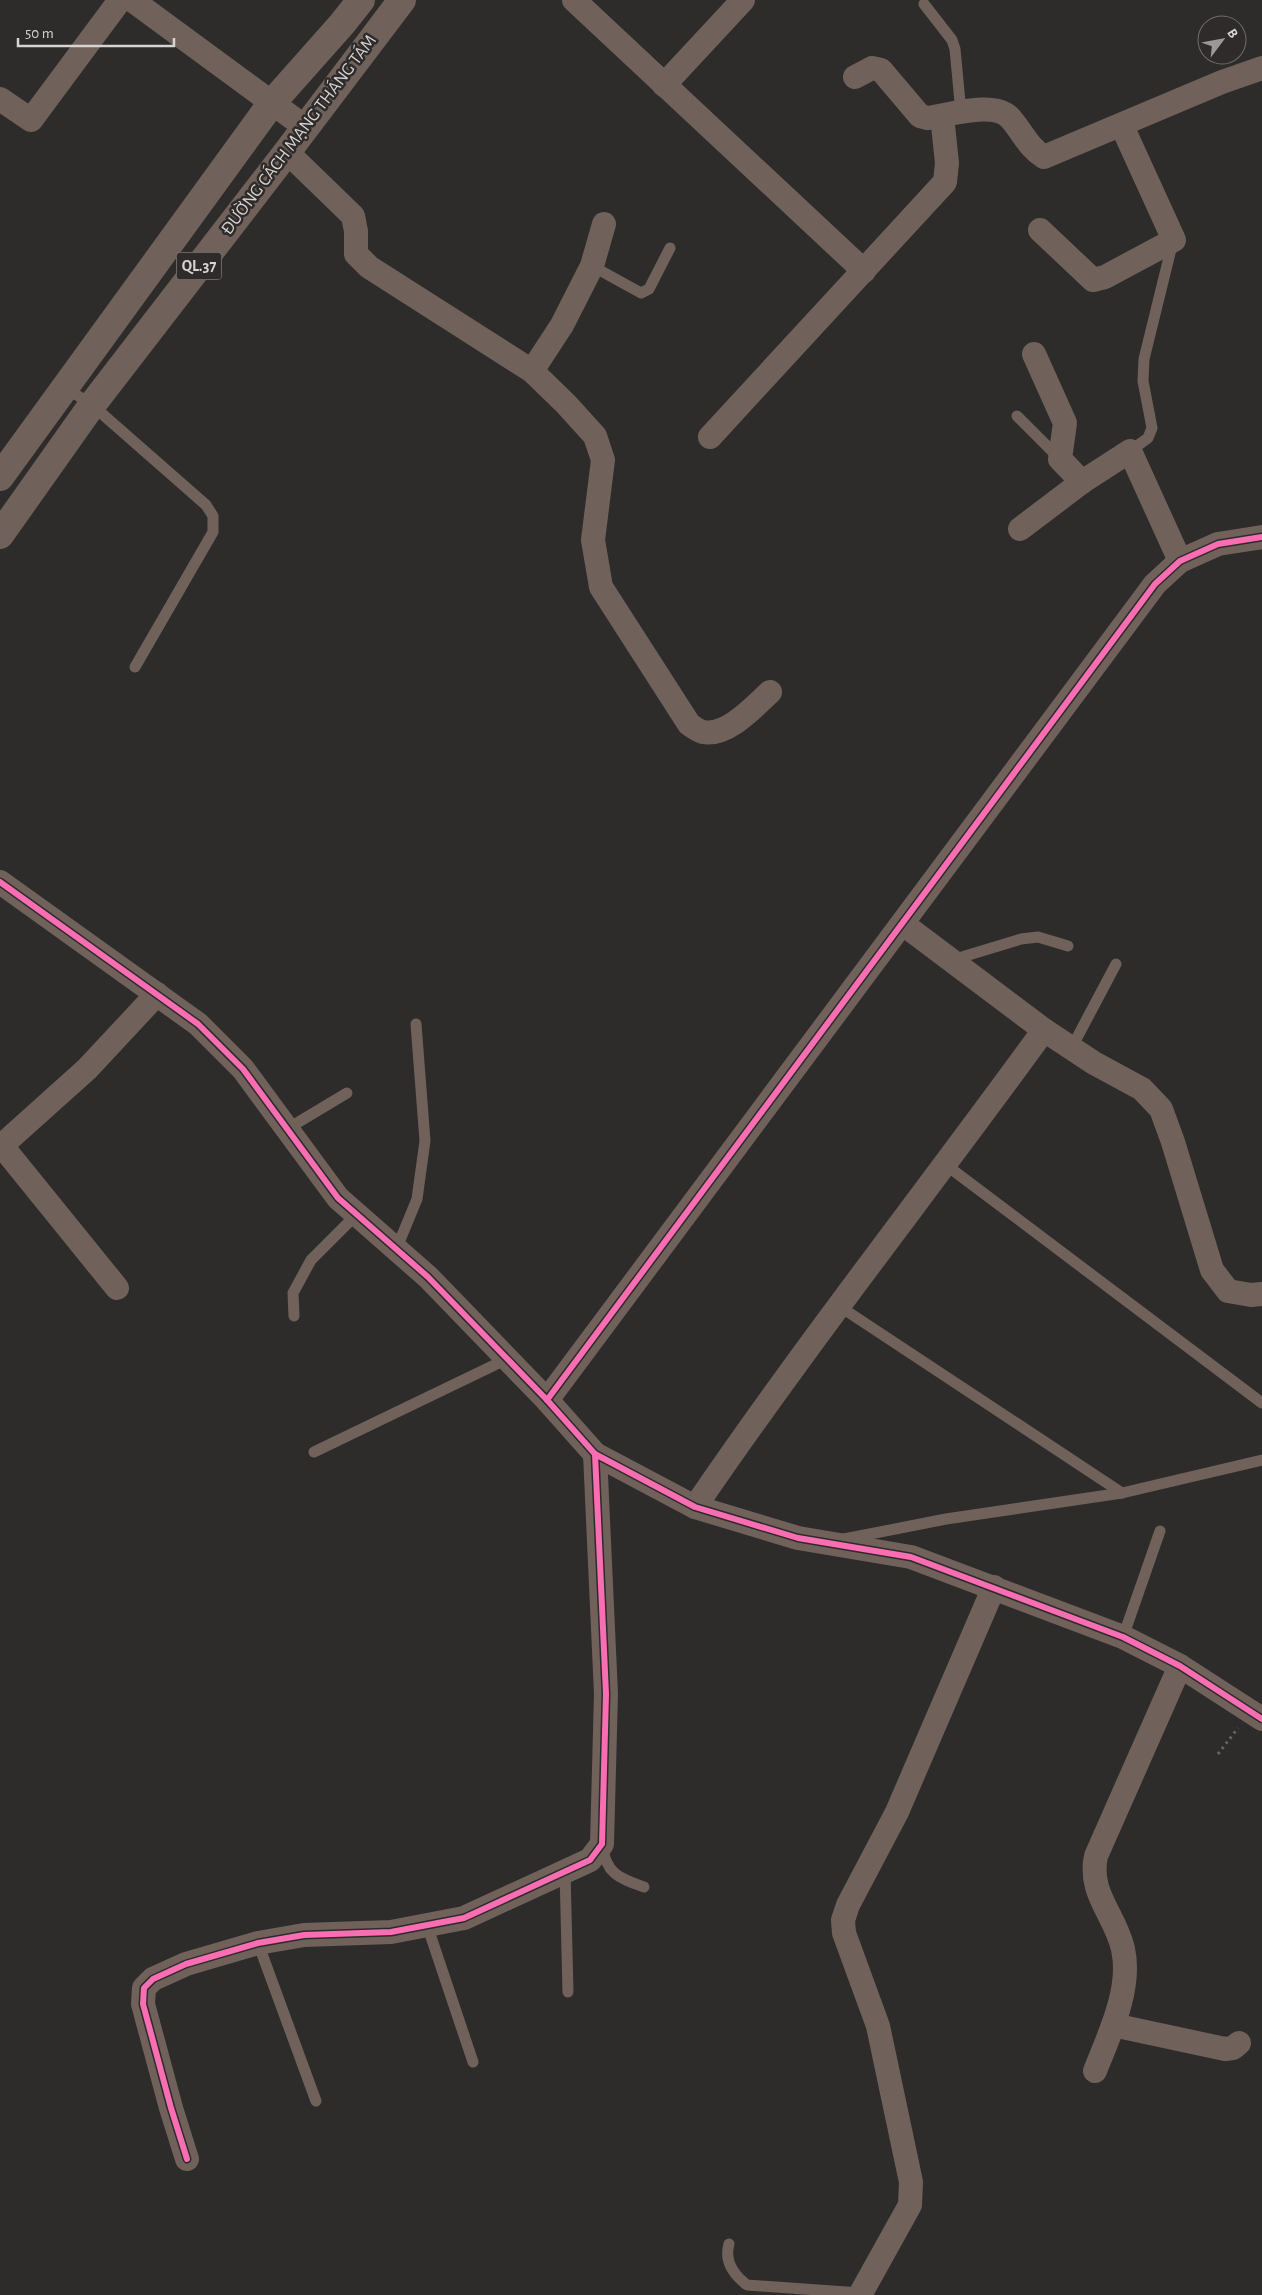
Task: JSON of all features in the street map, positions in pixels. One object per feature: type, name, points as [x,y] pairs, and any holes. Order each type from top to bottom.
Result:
[{"type":"main road","name":"ĐƯỜNG CÁCH MẠNG THÁNG TÁM","points":[[0,477],[271,104],[361,0]]},
{"type":"main road","name":"ĐƯỜNG CÁCH MẠNG THÁNG TÁM","points":[[0,535],[92,405],[288,152],[402,0]]},
{"type":"street","points":[[0,99],[31,120],[120,0]]},
{"type":"street","points":[[132,0],[271,104],[305,127]]},
{"type":"street","points":[[574,0],[864,271]]},
{"type":"street","points":[[664,84],[743,0]]},
{"type":"street","points":[[855,77],[872,68],[881,70],[920,116],[928,118],[988,108],[999,109],[1010,117],[1032,150],[1044,157],[1122,126],[1222,82],[1262,68]]},
{"type":"street","points":[[710,437],[945,182],[952,114]]},
{"type":"street","points":[[1040,230],[1092,280],[1105,277],[1174,240],[1122,126]]},
{"type":"street","points":[[288,152],[353,216],[356,231],[356,254],[369,267],[532,371],[595,436],[603,460],[593,540],[601,587],[689,724],[703,732],[718,731],[744,717],[770,692]]},
{"type":"street","points":[[532,371],[562,325],[592,266],[604,224]]},
{"type":"street","points":[[1034,354],[1060,408],[1065,423],[1060,459],[1082,482]]},
{"type":"street","points":[[1020,529],[1082,482],[1130,452],[1180,561]]},
{"type":"street","points":[[547,1400],[1156,584],[1180,561],[1218,544],[1262,537]]},
{"type":"street","points":[[0,882],[198,1024],[244,1069],[338,1198],[428,1277],[547,1400],[595,1454],[695,1507],[798,1538],[912,1557],[1123,1637],[1180,1666],[1256,1715]]},
{"type":"street","points":[[903,924],[1044,1030],[1072,1049],[1142,1089],[1161,1109],[1212,1270],[1228,1291],[1250,1295],[1262,1294]]},
{"type":"street","points":[[117,1288],[1,1146],[86,1069],[157,994]]},
{"type":"street","points":[[695,1507],[756,1417],[946,1165],[1044,1030]]},
{"type":"street","points":[[187,2159],[171,2108],[146,2013],[144,1988],[153,1979],[186,1964],[258,1943],[304,1935],[391,1932],[464,1918],[590,1860],[602,1844],[606,1694],[595,1454]]},
{"type":"street","points":[[860,2294],[910,2205],[912,2182],[878,2026],[844,1933],[843,1920],[848,1905],[897,1812],[994,1587]]},
{"type":"street","points":[[1095,2071],[1113,2025],[1124,1981],[1123,1951],[1095,1885],[1092,1872],[1096,1856],[1180,1666]]},
{"type":"street","points":[[1113,2025],[1225,2049],[1240,2043]]},
{"type":"lane","points":[[924,4],[952,40],[956,49],[952,114]]},
{"type":"lane","points":[[1130,452],[1148,438],[1152,428],[1143,380],[1144,359],[1174,240]]},
{"type":"lane","points":[[592,266],[641,293],[648,289],[670,248]]},
{"type":"lane","points":[[66,388],[92,405],[189,488],[206,504],[213,516],[212,532],[135,667]]},
{"type":"lane","points":[[1017,416],[1060,459]]},
{"type":"lane","points":[[952,960],[1021,939],[1038,937],[1068,946]]},
{"type":"lane","points":[[1072,1049],[1116,964]]},
{"type":"lane","points":[[396,1250],[417,1199],[425,1141],[416,1024]]},
{"type":"lane","points":[[287,1129],[347,1094]]},
{"type":"lane","points":[[946,1165],[1262,1403]]},
{"type":"lane","points":[[294,1316],[293,1293],[312,1260],[356,1215]]},
{"type":"lane","points":[[839,1306],[1122,1493]]},
{"type":"lane","points":[[314,1452],[506,1359]]},
{"type":"lane","points":[[825,1542],[946,1519],[1122,1493],[1262,1460]]},
{"type":"lane","points":[[1123,1637],[1160,1531]]},
{"type":"lane","points":[[602,1844],[604,1859],[610,1870],[623,1880],[644,1887]]},
{"type":"lane","points":[[565,1871],[568,1992]]},
{"type":"lane","points":[[427,1925],[473,2062]]},
{"type":"lane","points":[[258,1943],[316,2101]]},
{"type":"lane","points":[[729,2244],[726,2254],[731,2267],[738,2278],[747,2285],[860,2294]]},
{"type":"path","points":[[1218,1754],[1256,1715]]},
{"type":"cycle path","points":[[547,1400],[1155,584],[1180,561],[1218,544],[1262,537]]},
{"type":"cycle path","points":[[0,882],[198,1024],[243,1069],[338,1198],[428,1277],[547,1400],[595,1454],[695,1507],[798,1538],[911,1557],[1123,1637],[1180,1666],[1262,1719]]},
{"type":"cycle path","points":[[187,2159],[143,2004],[144,1988],[153,1979],[186,1964],[258,1943],[304,1935],[391,1932],[464,1918],[590,1860],[602,1844],[606,1694],[595,1454]]}]
